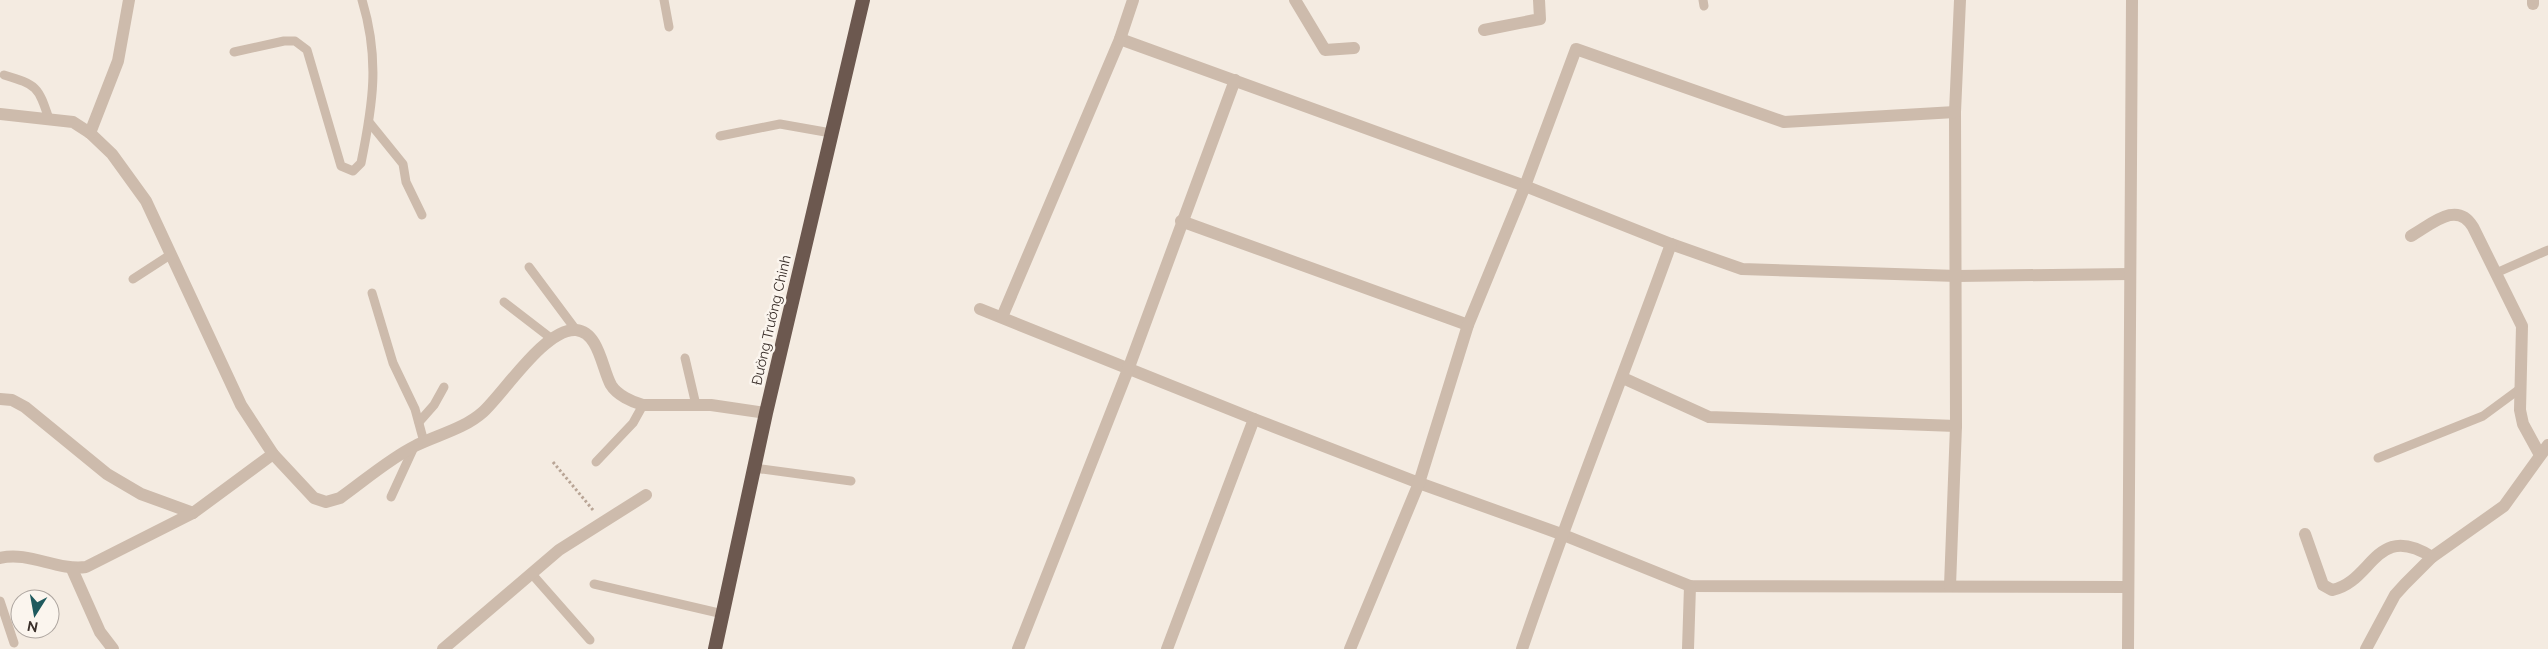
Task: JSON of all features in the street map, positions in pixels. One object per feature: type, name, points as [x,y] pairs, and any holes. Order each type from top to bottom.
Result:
[{"type":"highway","name":"Đường Trường Chinh","points":[[715,649],[766,413],[863,0]]},
{"type":"street","points":[[90,133],[118,61],[129,0]]},
{"type":"street","points":[[1002,317],[1120,39],[1133,0]]},
{"type":"street","points":[[1295,0],[1325,50],[1354,48]]},
{"type":"street","points":[[1484,30],[1540,19],[1539,0]]},
{"type":"street","points":[[1950,586],[1956,426],[1955,112],[1960,0]]},
{"type":"street","points":[[2128,649],[2132,0]]},
{"type":"street","points":[[1120,39],[1525,186],[1671,244],[1742,269],[1957,276],[2130,274]]},
{"type":"street","points":[[1350,649],[1419,483],[1468,324],[1525,186],[1576,49],[1784,122],[1955,112]]},
{"type":"street","points":[[1018,649],[1129,367],[1181,221],[1236,80]]},
{"type":"street","points":[[0,114],[73,122],[90,133],[112,154],[146,201],[241,406],[273,454],[314,498],[326,502],[340,498],[419,444],[454,430],[483,412],[516,372],[552,339],[564,332],[576,330],[586,334],[592,341],[612,387],[632,402],[643,405],[710,405],[766,413]]},
{"type":"street","points":[[2366,649],[2395,595],[2432,557],[2504,506],[2544,450],[2523,424],[2520,410],[2522,326],[2467,218],[2459,214],[2445,216],[2411,236]]},
{"type":"street","points":[[1181,221],[1468,324]]},
{"type":"street","points":[[1522,649],[1561,534],[1623,378],[1671,244]]},
{"type":"street","points":[[980,309],[1129,367],[1254,419],[1419,483],[1561,534],[1690,586],[2128,586]]},
{"type":"street","points":[[1623,378],[1709,417],[1956,426]]},
{"type":"street","points":[[0,399],[12,400],[25,407],[115,479],[141,494],[193,512]]},
{"type":"street","points":[[1167,649],[1254,419]]},
{"type":"street","points":[[0,558],[18,556],[72,569],[86,567],[193,512],[273,454]]},
{"type":"street","points":[[443,649],[559,550],[646,495]]},
{"type":"street","points":[[2305,534],[2324,585],[2332,590],[2342,588],[2379,553],[2393,547],[2408,546],[2432,557]]},
{"type":"street","points":[[72,569],[100,632],[113,649]]},
{"type":"street","points":[[1688,649],[1690,586]]},
{"type":"lane","points":[[234,52],[284,41],[295,41],[307,50],[341,166],[353,171],[361,163],[374,82],[371,29],[362,0]]},
{"type":"lane","points":[[664,0],[669,27]]},
{"type":"lane","points":[[4,75],[29,83],[37,89],[49,119]]},
{"type":"lane","points":[[369,122],[403,164],[406,182],[422,216]]},
{"type":"lane","points":[[720,136],[780,124],[831,134]]},
{"type":"lane","points":[[2496,273],[2548,250]]},
{"type":"lane","points":[[133,279],[170,254]]},
{"type":"lane","points":[[529,267],[576,330]]},
{"type":"lane","points":[[372,292],[393,363],[415,409],[419,422],[419,444],[391,497]]},
{"type":"lane","points":[[504,302],[552,339]]},
{"type":"lane","points":[[685,358],[696,405]]},
{"type":"lane","points":[[419,422],[434,405],[444,388]]},
{"type":"lane","points":[[2378,458],[2483,416],[2521,388]]},
{"type":"lane","points":[[596,462],[633,423],[643,405]]},
{"type":"lane","points":[[754,468],[851,481]]},
{"type":"lane","points":[[531,573],[590,640]]},
{"type":"lane","points":[[594,584],[723,614]]},
{"type":"lane","points":[[0,601],[14,643]]},
{"type":"path","points":[[552,462],[604,522]]}]
